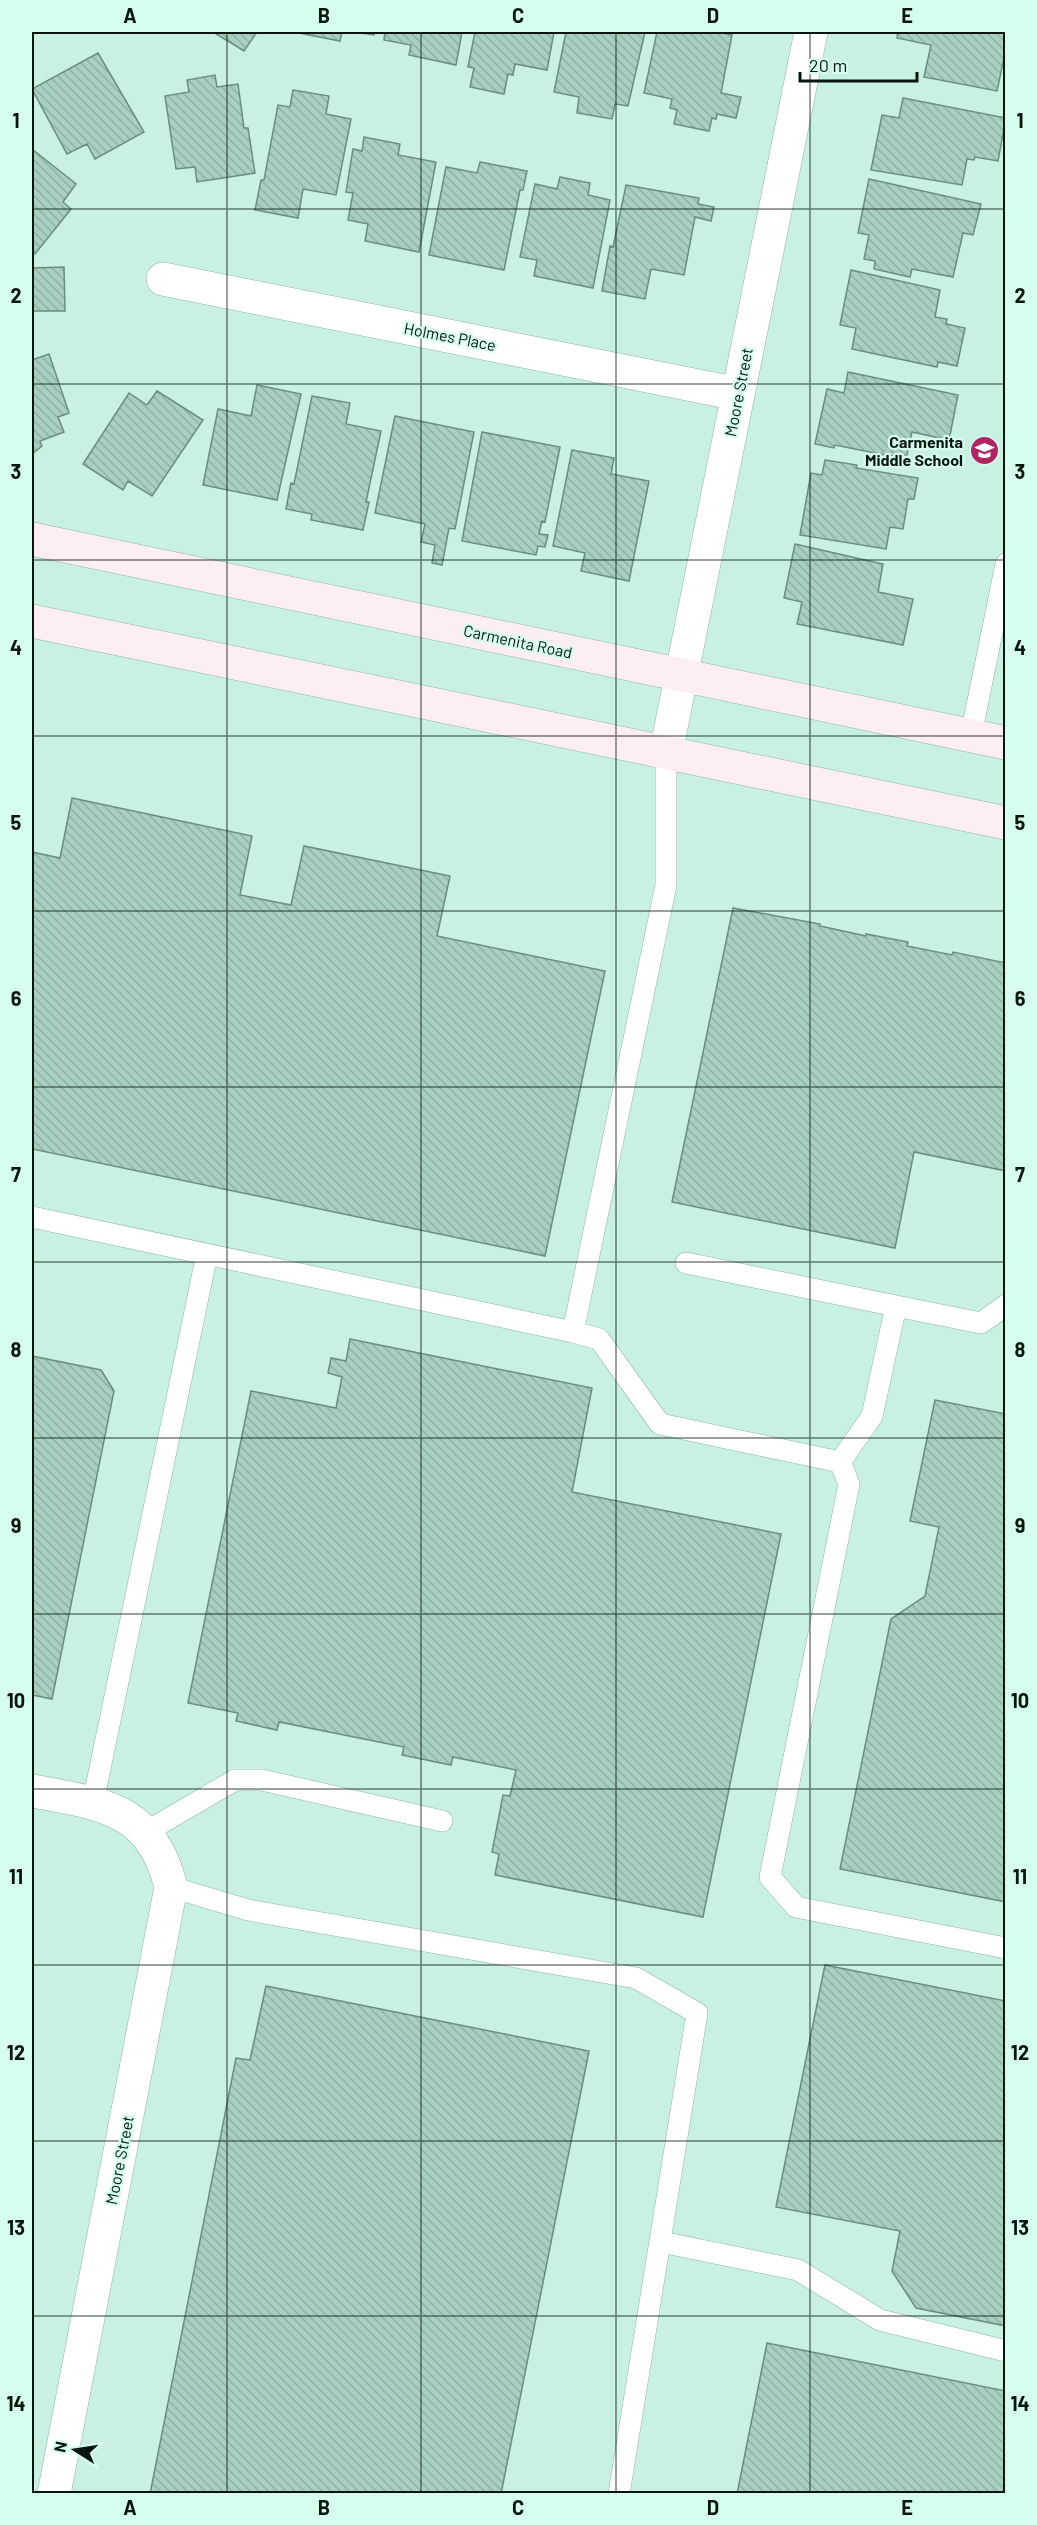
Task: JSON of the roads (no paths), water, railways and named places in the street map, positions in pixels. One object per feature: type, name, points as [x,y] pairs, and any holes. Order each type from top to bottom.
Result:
[{"type":"main road","name":"Carmenita Road","points":[[32,539],[1005,742]]},
{"type":"main road","points":[[32,621],[1005,823]]},
{"type":"street","name":"Moore Street","points":[[666,752],[811,32]]},
{"type":"street","name":"Holmes Place","points":[[163,279],[738,394]]},
{"type":"street","points":[[32,1791],[93,1802],[125,1814],[146,1832]]},
{"type":"street","name":"Moore Street","points":[[54,2493],[171,1887],[166,1866],[146,1832]]},
{"type":"lane","points":[[971,735],[1005,564]]},
{"type":"lane","points":[[573,1332],[666,885],[666,752]]},
{"type":"lane","points":[[32,1217],[599,1339],[660,1424],[840,1462]]},
{"type":"lane","points":[[93,1802],[207,1254]]},
{"type":"lane","points":[[686,1263],[981,1323],[1005,1305]]},
{"type":"lane","points":[[840,1462],[872,1416],[896,1306]]},
{"type":"lane","points":[[840,1462],[849,1484],[770,1877],[796,1907],[1005,1948]]},
{"type":"lane","points":[[146,1832],[235,1780],[262,1780],[442,1821]]},
{"type":"lane","points":[[171,1887],[248,1910],[636,1978],[697,2013],[619,2493]]},
{"type":"lane","points":[[661,2242],[798,2270],[880,2320],[1005,2351]]},
{"type":"place","name":"Carmenita Middle School","points":[[984,450]]}]
